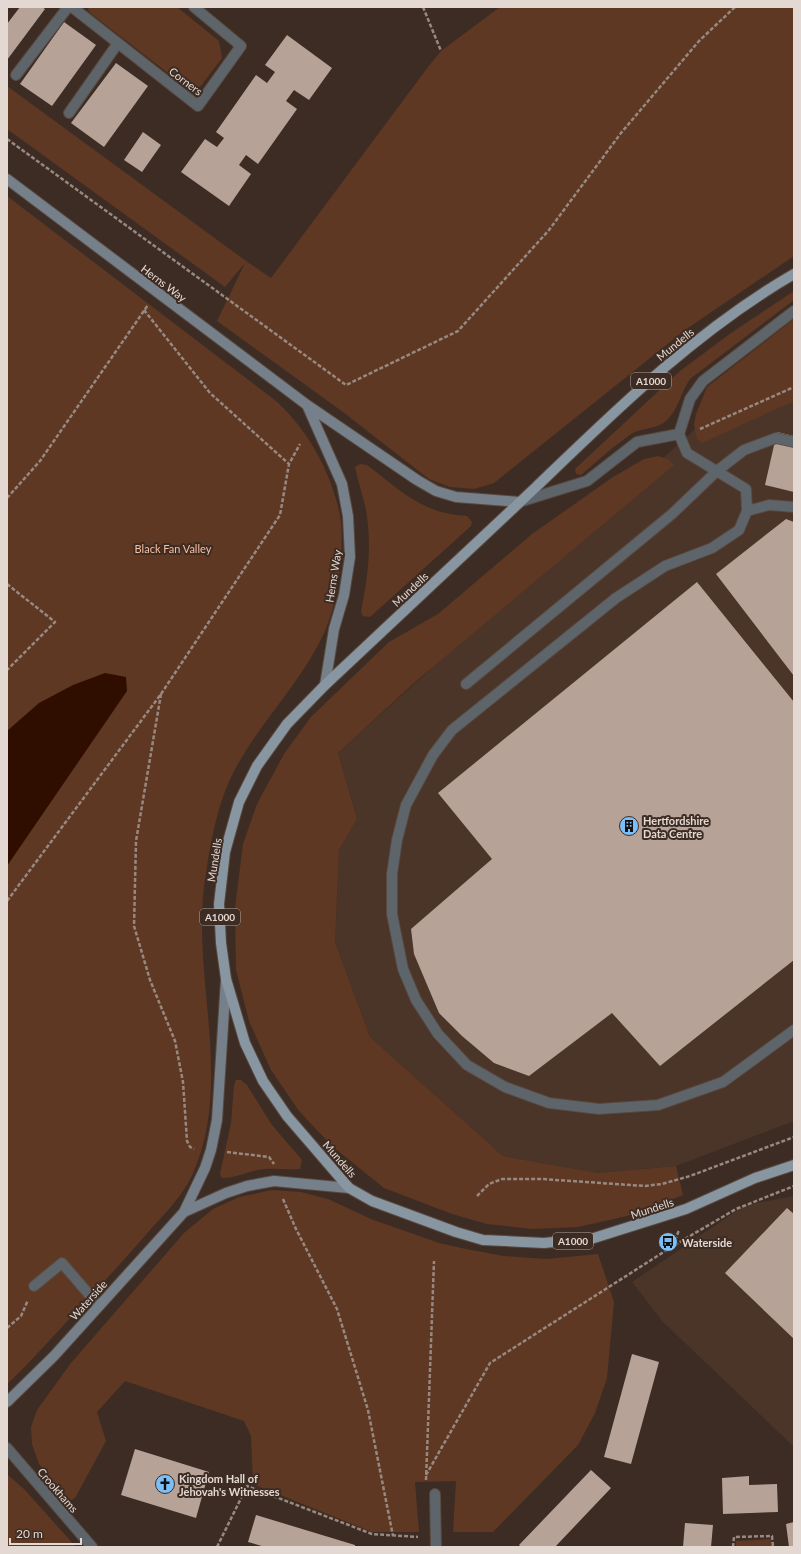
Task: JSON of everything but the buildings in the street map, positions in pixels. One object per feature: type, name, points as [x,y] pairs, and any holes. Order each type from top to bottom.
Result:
[{"type":"main road","name":"Mundells","points":[[794,274],[727,318],[671,363],[605,420],[325,685],[287,724],[257,766],[239,802],[225,852],[219,904],[220,942],[226,979],[245,1042],[263,1081],[287,1116],[349,1188],[372,1201],[483,1240],[544,1243],[594,1238],[686,1209],[756,1178],[794,1165]]},
{"type":"street","points":[[16,75],[68,7]]},
{"type":"street","name":"Corners","points":[[72,7],[198,106],[242,46],[194,7]]},
{"type":"street","points":[[69,113],[118,43]]},
{"type":"street","name":"Herns Way","points":[[7,179],[156,293],[307,405],[417,480],[436,491],[456,497],[520,502]]},
{"type":"street","points":[[794,311],[703,382],[690,399],[679,434],[687,453],[746,489],[747,511],[739,530],[712,548],[665,566],[616,598],[452,730],[433,756],[406,805],[397,840],[393,867],[392,914],[403,969],[416,1000],[438,1034],[467,1065],[505,1086],[549,1103],[599,1109],[658,1106],[723,1082],[794,1030]]},
{"type":"street","name":"Herns Way","points":[[307,405],[342,484],[348,516],[350,557],[344,595],[334,629],[325,685]]},
{"type":"street","points":[[520,502],[587,481],[637,442],[679,434]]},
{"type":"street","points":[[466,684],[672,514],[717,471],[744,450],[776,438],[794,442]]},
{"type":"street","points":[[747,511],[769,504],[794,507]]},
{"type":"street","name":"Waterside","points":[[7,1402],[54,1356],[184,1212],[205,1168],[211,1150],[217,1120],[226,979]]},
{"type":"street","name":"Waterside","points":[[184,1212],[226,1193],[247,1186],[274,1181],[349,1188]]},
{"type":"street","points":[[34,1286],[62,1263],[99,1306]]},
{"type":"street","name":"Crookhams","points":[[7,1448],[92,1547]]},
{"type":"street","points":[[435,1494],[437,1542]]},
{"type":"path","points":[[423,7],[442,51]]},
{"type":"path","points":[[7,139],[346,385],[458,331],[549,230],[621,133],[699,41],[735,7]]},
{"type":"path","points":[[7,498],[40,461],[156,293]]},
{"type":"path","points":[[144,310],[210,393],[289,464]]},
{"type":"path","points":[[679,434],[695,431],[794,387]]},
{"type":"path","points":[[7,901],[161,694],[280,515],[289,464],[300,444]]},
{"type":"path","points":[[7,584],[55,622],[7,670]]},
{"type":"path","points":[[161,694],[136,841],[134,926],[150,980],[175,1041],[183,1082],[187,1141],[190,1147],[269,1157],[276,1166],[274,1181],[296,1229],[337,1309],[368,1410],[393,1536]]},
{"type":"path","points":[[477,1196],[489,1184],[502,1179],[542,1179],[645,1186],[662,1184],[690,1176],[794,1137]]},
{"type":"path","points":[[426,1475],[490,1363],[673,1246],[736,1209],[794,1186]]},
{"type":"path","points":[[434,1261],[426,1482],[435,1494]]},
{"type":"path","points":[[7,1328],[21,1316],[34,1286]]},
{"type":"path","points":[[217,1547],[247,1486],[372,1534],[437,1542]]},
{"type":"path","points":[[733,1547],[734,1537],[772,1536],[773,1547]]},
{"type":"shaded area","points":[[794,378],[794,1121],[676,1166],[598,1173],[503,1156],[370,1037],[335,942],[339,850],[357,819],[338,753],[716,410]]},
{"type":"shaded area","points":[[105,673],[126,677],[127,691],[7,866],[7,731],[39,703],[73,685]]},
{"type":"shaded area","points":[[794,1196],[794,1447],[662,1321],[632,1282],[745,1205]]},
{"type":"green space","points":[[88,7],[177,7],[219,41],[222,58],[200,87],[186,87],[89,12]]},
{"type":"green space","points":[[500,7],[794,7],[794,256],[685,330],[494,483],[474,489],[450,487],[429,479],[343,412],[217,321],[245,263],[225,287],[7,129],[7,86],[271,278],[441,51]]},
{"type":"green space","name":"Black Fan Valley","points":[[7,196],[276,401],[288,413],[308,439],[325,468],[340,516],[342,543],[337,590],[330,619],[325,631],[305,668],[244,753],[228,783],[219,808],[210,847],[202,910],[205,985],[211,1061],[210,1098],[205,1135],[194,1171],[178,1198],[165,1214],[28,1364],[7,1384]]},
{"type":"green space","points":[[794,291],[794,300],[690,379],[674,410],[664,423],[631,434],[581,475],[576,474],[575,469],[680,371],[731,333]]},
{"type":"green space","points":[[794,319],[794,401],[702,443],[697,439],[694,425],[696,414],[707,387]]},
{"type":"green space","points":[[658,456],[668,459],[674,465],[415,682],[338,753],[357,819],[339,850],[335,942],[370,1037],[503,1156],[598,1173],[676,1166],[683,1195],[627,1216],[578,1227],[532,1229],[487,1224],[452,1214],[384,1188],[332,1146],[299,1111],[271,1070],[249,1021],[236,970],[235,908],[243,844],[257,804],[284,754],[311,717],[389,642],[438,614],[532,534],[613,477],[644,459]]},
{"type":"green space","points":[[360,464],[367,465],[413,500],[437,511],[467,516],[472,522],[471,526],[370,617],[363,616],[361,612],[366,586],[369,536],[366,510],[355,467]]},
{"type":"green space","points":[[236,1080],[241,1080],[247,1085],[272,1125],[302,1160],[300,1169],[265,1169],[233,1177],[222,1178],[220,1174],[231,1123],[234,1085]]},
{"type":"green space","points":[[272,1190],[301,1192],[328,1199],[371,1219],[439,1243],[466,1249],[504,1256],[547,1259],[598,1254],[614,1302],[607,1378],[595,1413],[578,1445],[493,1532],[453,1532],[456,1481],[415,1482],[419,1532],[372,1532],[253,1484],[251,1436],[244,1421],[125,1381],[97,1412],[106,1441],[75,1498],[69,1501],[39,1464],[32,1444],[31,1427],[37,1410],[71,1363],[184,1233],[213,1209],[239,1197]]},
{"type":"green space","points":[[7,1474],[25,1490],[76,1547],[7,1547]]},
{"type":"green space","points":[[771,1539],[772,1547],[736,1547],[736,1541]]},
{"type":"place","name":"Hertfordshire Data Centre","points":[[629,826]]},
{"type":"place","name":"Waterside","points":[[668,1242]]},
{"type":"place","name":"Kingdom Hall of Jehovah's Witnesses","points":[[165,1484]]}]
